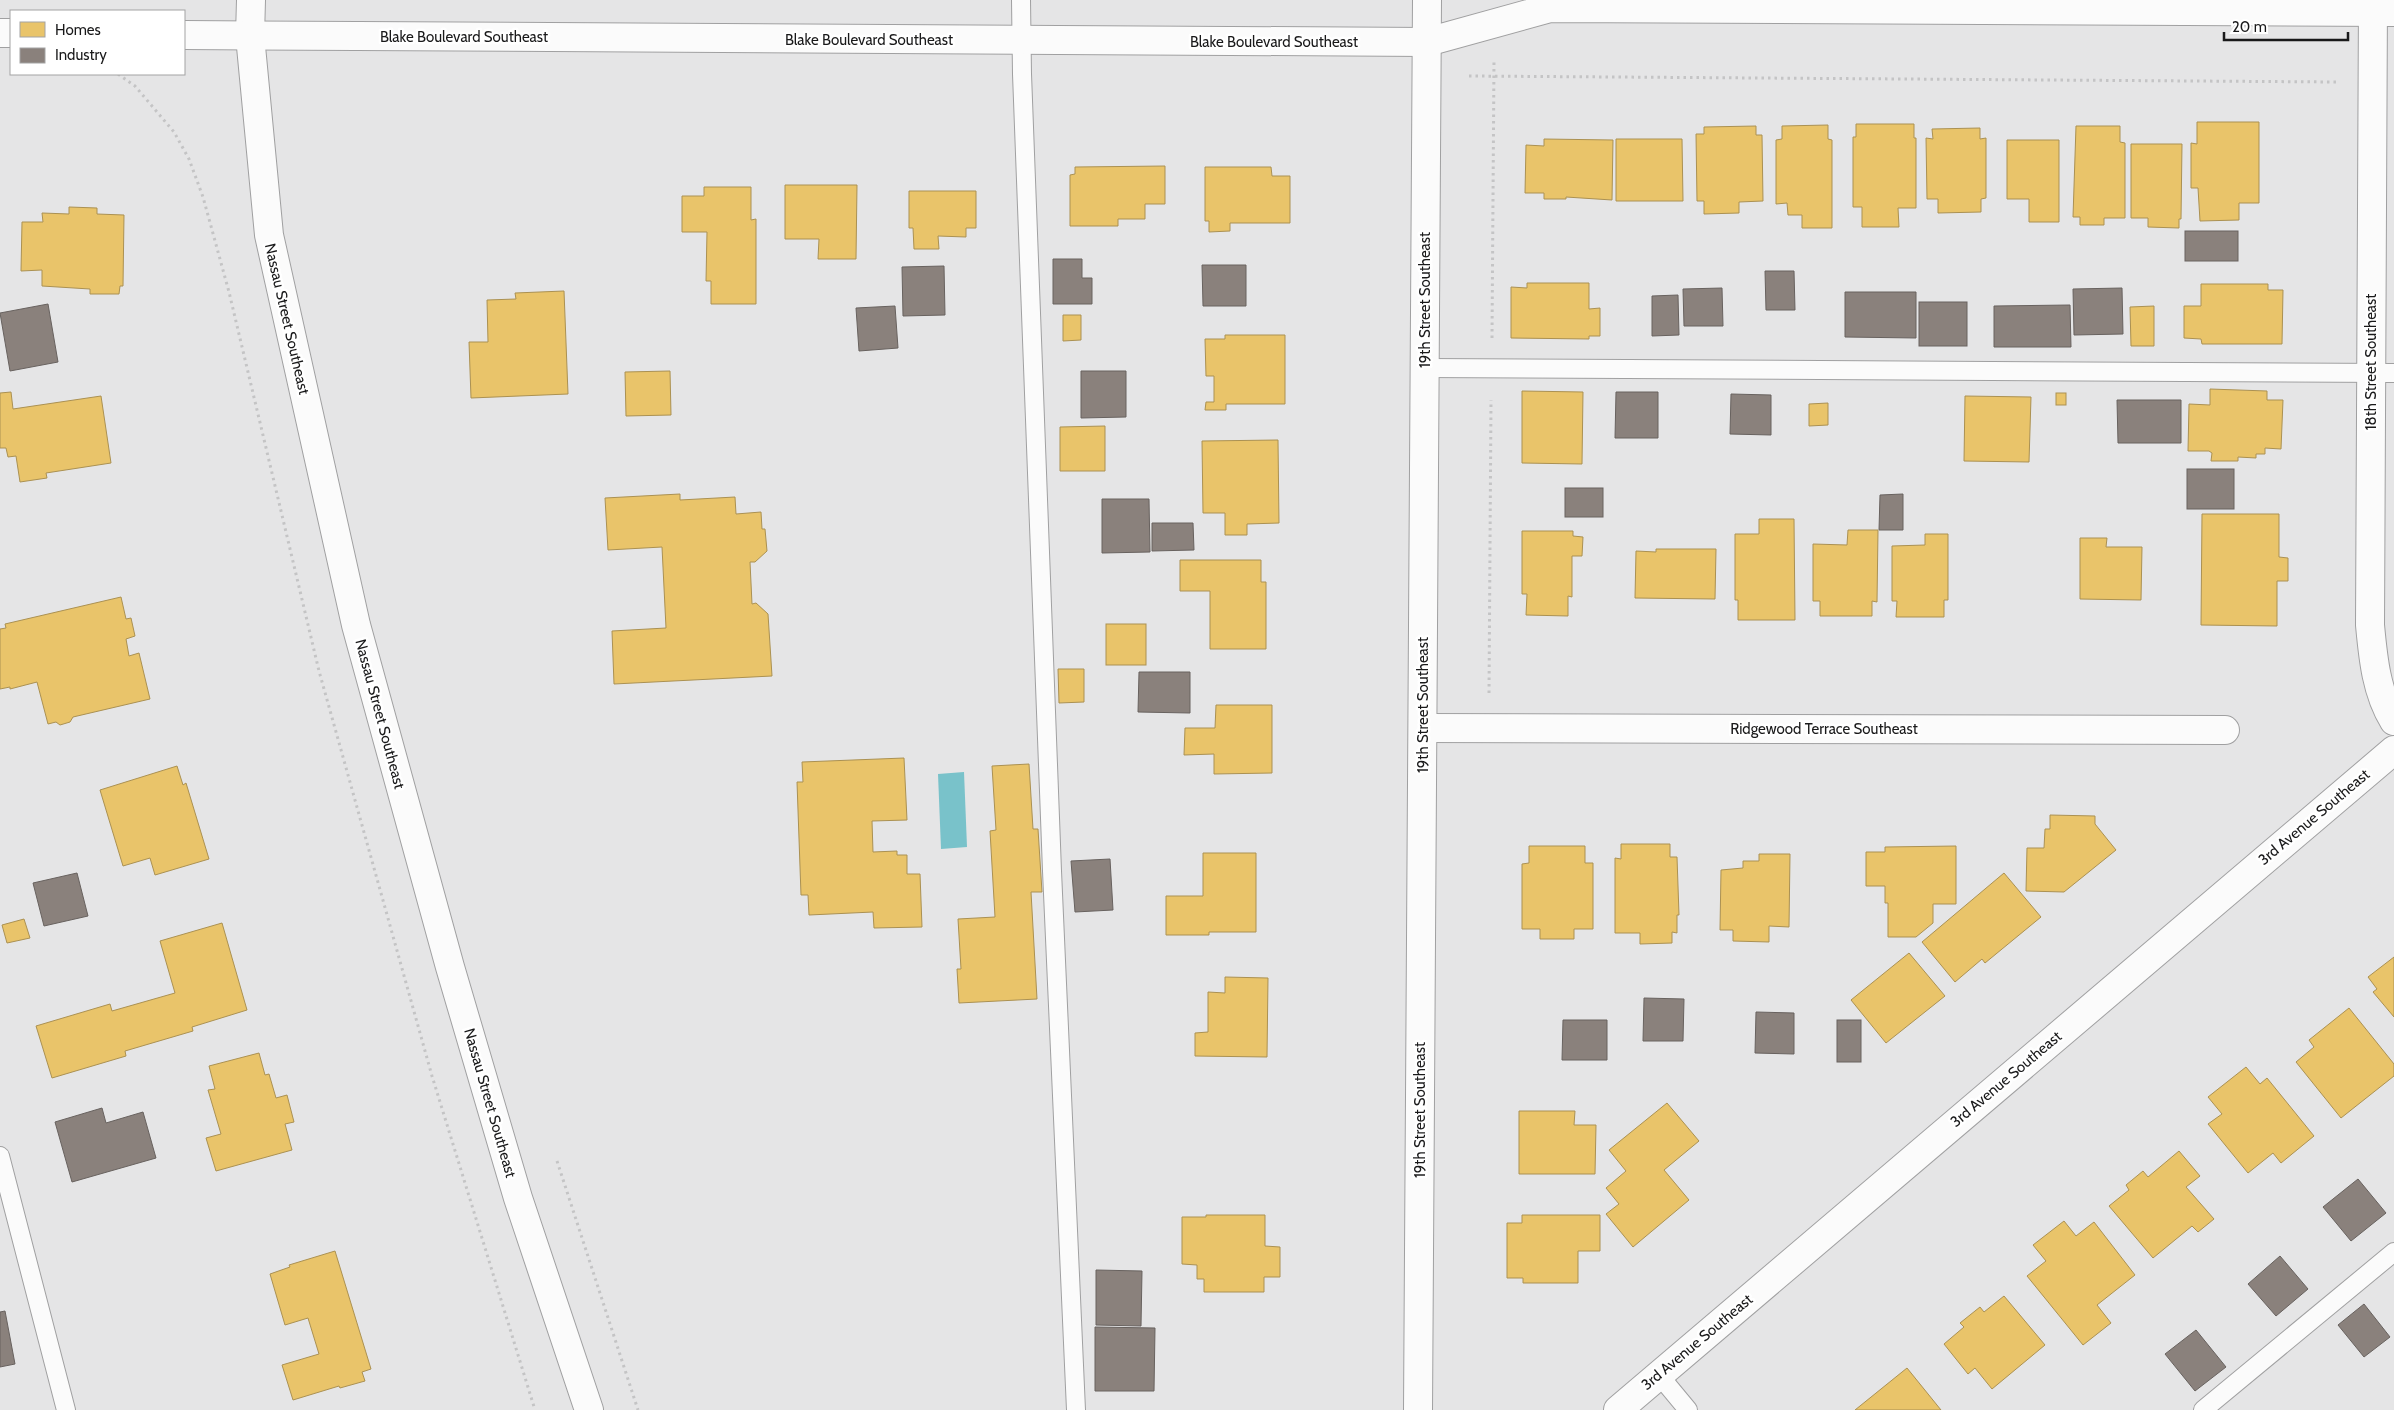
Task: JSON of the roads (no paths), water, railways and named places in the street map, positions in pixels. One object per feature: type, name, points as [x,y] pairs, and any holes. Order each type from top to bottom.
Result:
[{"type":"street","name":"Nassau Street Southeast","points":[[251,0],[250,36],[268,235],[356,625],[443,940],[513,1180],[589,1410]]},
{"type":"street","name":"19th Street Southeast","points":[[1418,1410],[1427,0]]},
{"type":"street","name":"Blake Boulevard Southeast","points":[[1524,0],[1550,8]]},
{"type":"street","name":"Blake Boulevard Southeast","points":[[185,35],[1426,42],[1550,8],[2380,8]]},
{"type":"street","name":"18th Street Southeast","points":[[2380,8],[2382,373],[2370,625],[2374,665],[2382,692],[2394,720]]},
{"type":"street","name":"Ridgewood Terrace Southeast","points":[[1423,728],[2225,730]]},
{"type":"street","name":"3rd Avenue Southeast","points":[[1618,1410],[2394,750]]},
{"type":"street","points":[[1419,1378],[1425,1401],[1430,1410]]},
{"type":"lane","points":[[1021,0],[1052,871],[1076,1410]]},
{"type":"lane","points":[[1425,368],[2382,373]]},
{"type":"lane","points":[[0,1156],[66,1410]]},
{"type":"lane","points":[[2203,1410],[2394,1252]]},
{"type":"lane","points":[[1659,1375],[1688,1410]]},
{"type":"water","points":[[964,772],[967,847],[941,849],[938,774]]}]
